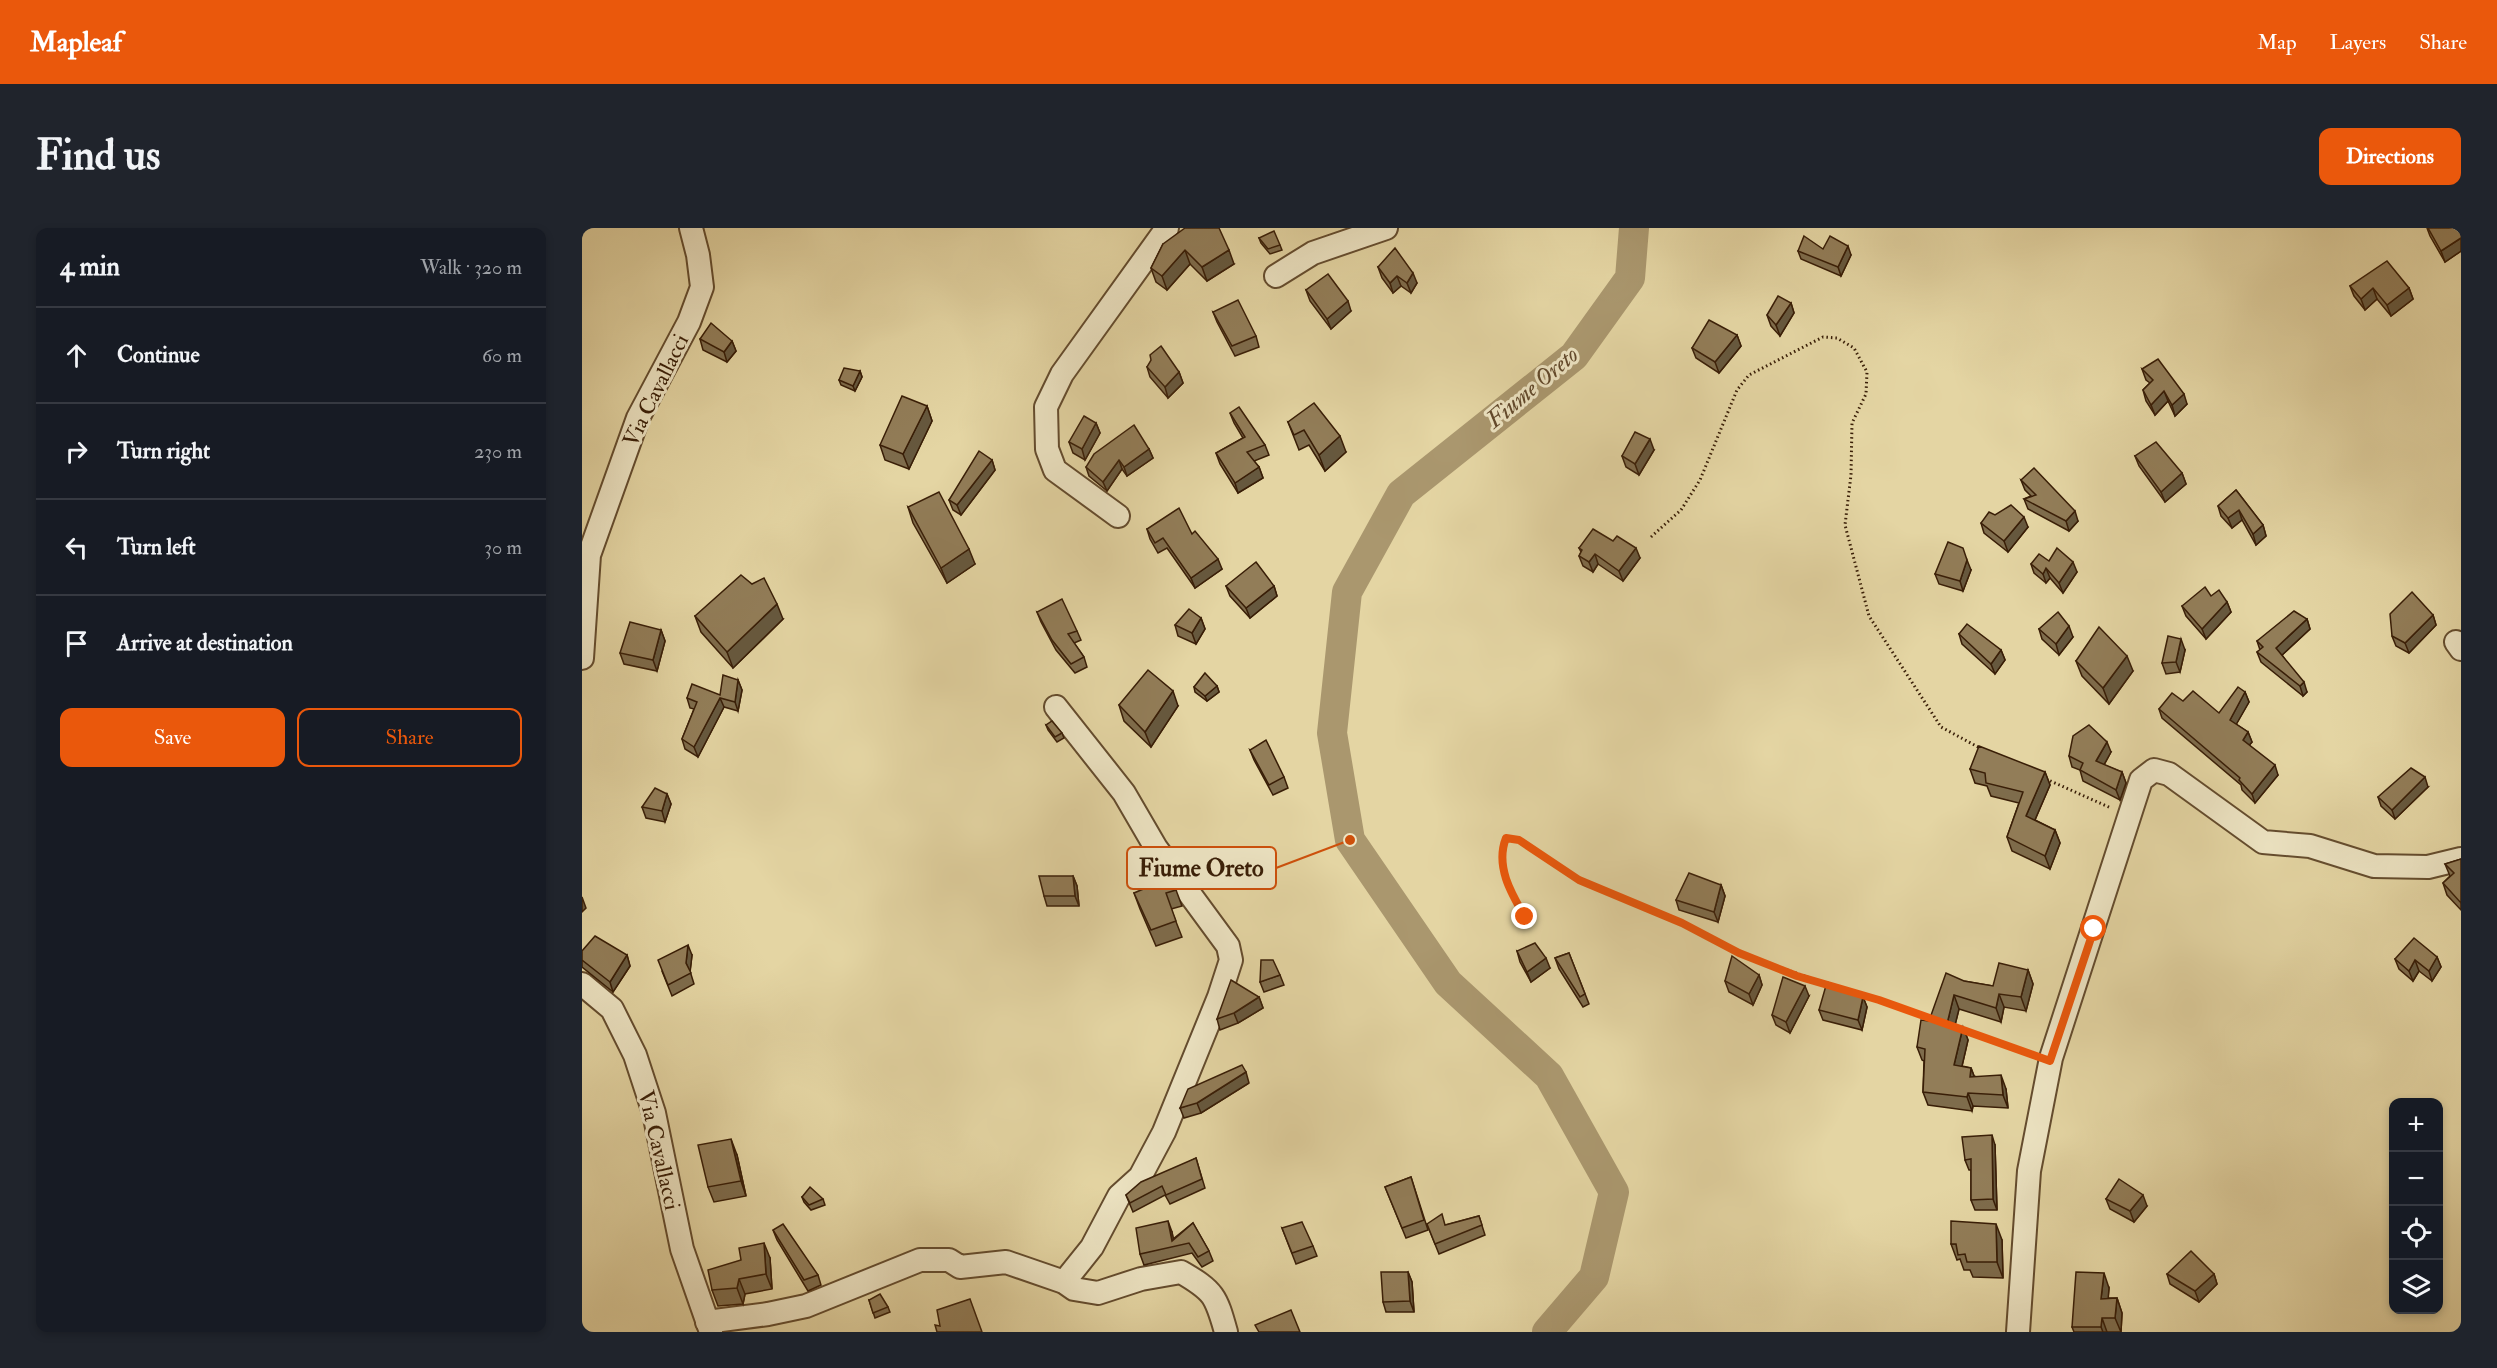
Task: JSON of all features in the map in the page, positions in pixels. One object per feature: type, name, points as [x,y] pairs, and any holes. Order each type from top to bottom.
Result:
[{"type":"street","name":"Via Cavallacci","points":[[582,658],[589,555],[638,418],[689,322],[702,286],[698,255],[691,228]]},
{"type":"street","points":[[1118,516],[1055,470],[1047,449],[1046,407],[1062,374],[1167,228]]},
{"type":"street","points":[[1276,276],[1313,253],[1386,228]]},
{"type":"street","points":[[1056,707],[1124,793],[1156,848],[1228,946],[1231,960],[1210,1018],[1154,1150],[1140,1177],[1119,1196],[1092,1247],[1064,1282]]},
{"type":"street","points":[[2018,1332],[2029,1171],[2050,1061],[2140,780],[2154,770],[2169,774],[2263,842],[2310,846],[2374,866],[2428,867],[2461,859]]},
{"type":"street","name":"Via Cavallacci","points":[[582,984],[612,1009],[635,1055],[654,1113],[682,1249],[709,1327]]},
{"type":"street","points":[[709,1327],[806,1306],[921,1260],[949,1260],[960,1267],[1005,1262],[1064,1282],[1074,1289],[1098,1293],[1141,1280],[1181,1272],[1208,1287],[1220,1310],[1226,1332]]},
{"type":"path","points":[[1651,537],[1681,510],[1700,480],[1737,390],[1749,375],[1822,338],[1836,338],[1854,348],[1867,372],[1866,394],[1852,423],[1851,475],[1845,525],[1869,616],[1941,727],[1987,752]]},
{"type":"path","points":[[2040,776],[2129,816]]},
{"type":"path","points":[[1525,917],[1509,889],[1503,866],[1502,849],[1506,838],[1519,840],[1579,880],[1682,923],[1739,953],[1797,976],[1942,1021]]},
{"type":"path","points":[[1953,1025],[2050,1061]]},
{"type":"building","points":[[1185,228],[1219,228],[1229,250],[1202,267],[1185,250],[1162,276],[1151,268],[1163,244]]},
{"type":"building","points":[[2428,228],[2457,228],[2461,238],[2441,251]]},
{"type":"building","points":[[1274,231],[1280,245],[1268,249],[1259,238]]},
{"type":"building","points":[[1804,236],[1823,249],[1830,236],[1848,246],[1838,267],[1798,251]]},
{"type":"building","points":[[1395,248],[1413,273],[1407,283],[1397,276],[1390,283],[1378,267]]},
{"type":"building","points":[[2387,261],[2409,288],[2387,305],[2373,288],[2361,299],[2350,286]]},
{"type":"building","points":[[1328,274],[1348,301],[1327,319],[1306,290]]},
{"type":"building","points":[[1778,296],[1791,303],[1776,325],[1767,315]]},
{"type":"building","points":[[1238,300],[1256,336],[1232,346],[1213,312]]},
{"type":"building","points":[[1709,320],[1737,335],[1715,362],[1692,348]]},
{"type":"building","points":[[711,323],[732,341],[724,352],[700,339]]},
{"type":"building","points":[[1161,346],[1179,372],[1165,387],[1147,367],[1151,360],[1150,355]]},
{"type":"building","points":[[2158,359],[2184,394],[2172,405],[2164,391],[2151,405],[2143,390],[2153,380],[2142,369]]},
{"type":"building","points":[[844,368],[860,371],[853,386],[839,380]]},
{"type":"building","points":[[902,396],[927,406],[903,454],[880,445]]},
{"type":"building","points":[[1314,403],[1340,436],[1319,455],[1304,430],[1294,435],[1288,422]]},
{"type":"building","points":[[1239,407],[1265,445],[1247,452],[1259,467],[1235,483],[1216,453],[1245,437],[1230,413]]},
{"type":"building","points":[[1084,416],[1096,423],[1082,449],[1069,442]]},
{"type":"building","points":[[1134,425],[1149,449],[1124,467],[1119,460],[1103,482],[1086,467],[1094,454]]},
{"type":"building","points":[[1635,432],[1650,439],[1635,464],[1622,456]]},
{"type":"building","points":[[2156,442],[2182,473],[2161,492],[2135,456]]},
{"type":"building","points":[[979,451],[992,460],[957,505],[949,500]]},
{"type":"building","points":[[2034,468],[2075,511],[2066,521],[2024,499],[2036,495],[2021,480]]},
{"type":"building","points":[[2236,490],[2263,525],[2253,534],[2239,510],[2228,518],[2218,506]]},
{"type":"building","points":[[939,492],[969,549],[941,568],[908,507]]},
{"type":"building","points":[[2011,505],[2024,517],[2004,541],[1981,523],[1989,512],[1995,515]]},
{"type":"building","points":[[1179,508],[1192,534],[1195,531],[1218,559],[1191,578],[1163,538],[1155,543],[1147,529]]},
{"type":"building","points":[[1593,529],[1613,541],[1617,536],[1636,548],[1619,571],[1595,554],[1589,562],[1579,556],[1582,550],[1579,548]]},
{"type":"building","points":[[1948,542],[1963,548],[1967,560],[1960,581],[1935,574]]},
{"type":"building","points":[[2057,548],[2073,562],[2059,583],[2046,568],[2043,574],[2031,564],[2039,554],[2049,561]]},
{"type":"building","points":[[1256,562],[1274,586],[1246,608],[1226,586]]},
{"type":"building","points":[[741,575],[752,584],[764,578],[777,604],[727,652],[695,616]]},
{"type":"building","points":[[2205,587],[2211,596],[2219,590],[2227,602],[2202,629],[2182,606]]},
{"type":"building","points":[[2412,592],[2433,615],[2405,643],[2392,636],[2390,614]]},
{"type":"building","points":[[1062,599],[1077,631],[1068,634],[1084,657],[1071,664],[1052,640],[1037,612]]},
{"type":"building","points":[[1189,609],[1201,618],[1192,633],[1175,625]]},
{"type":"building","points":[[2294,611],[2307,619],[2276,648],[2304,682],[2300,686],[2257,652],[2263,647],[2257,641]]},
{"type":"building","points":[[2058,612],[2069,626],[2056,644],[2039,629]]},
{"type":"building","points":[[630,622],[661,630],[653,660],[620,653]]},
{"type":"building","points":[[1967,624],[2001,650],[1991,664],[1959,634]]},
{"type":"building","points":[[2099,627],[2127,656],[2103,688],[2076,661]]},
{"type":"building","points":[[2168,636],[2181,639],[2176,662],[2162,663]]},
{"type":"building","points":[[1148,670],[1173,691],[1145,732],[1119,705]]},
{"type":"building","points":[[1205,673],[1217,686],[1205,696],[1194,687]]},
{"type":"building","points":[[723,675],[738,680],[735,702],[720,698],[694,747],[682,739],[697,702],[687,698],[692,684],[720,695]]},
{"type":"building","points":[[2238,687],[2245,692],[2230,720],[2248,732],[2243,740],[2275,765],[2252,794],[2239,780],[2240,778],[2159,709],[2172,693],[2183,701],[2193,691],[2219,713]]},
{"type":"building","points":[[1052,721],[1062,733],[1055,737],[1046,725]]},
{"type":"building","points":[[2089,725],[2107,742],[2096,761],[2122,772],[2116,790],[2080,770],[2083,763],[2069,756],[2073,736]]},
{"type":"building","points":[[1266,740],[1284,777],[1269,785],[1250,750]]},
{"type":"building","points":[[1979,746],[2045,772],[2026,816],[2055,830],[2045,856],[2007,837],[2023,792],[1986,783],[1985,773],[1970,769]]},
{"type":"building","points":[[2411,768],[2425,777],[2392,810],[2378,797]]},
{"type":"building","points":[[655,788],[667,794],[662,811],[642,807]]},
{"type":"building","points":[[2461,859],[2461,903],[2443,883],[2454,873],[2445,864]]},
{"type":"building","points":[[1689,873],[1721,885],[1714,912],[1676,900]]},
{"type":"building","points":[[1039,876],[1073,876],[1075,896],[1044,896]]},
{"type":"building","points":[[1167,879],[1176,890],[1166,893],[1176,921],[1151,930],[1134,893]]},
{"type":"building","points":[[595,936],[627,955],[610,982],[582,960],[582,951]]},
{"type":"building","points":[[2414,938],[2437,957],[2429,971],[2415,960],[2409,971],[2395,959]]},
{"type":"building","points":[[1535,943],[1546,958],[1527,972],[1517,951]]},
{"type":"building","points":[[688,945],[686,963],[691,973],[668,985],[658,960]]},
{"type":"building","points":[[1569,953],[1585,994],[1580,997],[1555,958]]},
{"type":"building","points":[[1732,956],[1759,975],[1749,994],[1725,981]]},
{"type":"building","points":[[1261,960],[1273,960],[1280,975],[1260,982]]},
{"type":"building","points":[[1999,963],[2028,970],[2021,997],[1999,994],[1996,1008],[1954,995],[1947,1024],[1963,1027],[1954,1065],[1971,1068],[1970,1077],[2001,1075],[2003,1095],[1968,1093],[1967,1097],[1923,1092],[1925,1049],[1917,1047],[1921,1020],[1929,1021],[1946,973],[1964,981],[1993,986]]},
{"type":"building","points":[[1783,977],[1805,986],[1786,1022],[1772,1015]]},
{"type":"building","points":[[1231,980],[1259,997],[1234,1013],[1217,1019]]},
{"type":"building","points":[[1827,982],[1863,997],[1858,1020],[1819,1010]]},
{"type":"building","points":[[1242,1065],[1246,1072],[1197,1103],[1180,1108],[1188,1089]]},
{"type":"building","points":[[1992,1135],[1993,1199],[1971,1200],[1971,1159],[1965,1160],[1962,1137]]},
{"type":"building","points":[[731,1139],[741,1181],[708,1187],[698,1145]]},
{"type":"building","points":[[1196,1158],[1202,1179],[1166,1195],[1162,1186],[1130,1203],[1126,1195],[1141,1182]]},
{"type":"building","points":[[1411,1177],[1424,1220],[1402,1228],[1385,1187]]},
{"type":"building","points":[[2119,1179],[2143,1195],[2130,1211],[2106,1199]]},
{"type":"building","points":[[810,1187],[823,1199],[809,1205],[802,1197]]},
{"type":"building","points":[[1442,1214],[1445,1225],[1479,1216],[1482,1225],[1435,1244],[1427,1224]]},
{"type":"building","points":[[1168,1221],[1172,1241],[1193,1223],[1209,1251],[1198,1257],[1189,1243],[1140,1254],[1136,1228]]},
{"type":"building","points":[[1951,1221],[1996,1224],[1997,1262],[1967,1262],[1965,1254],[1958,1255],[1956,1244],[1951,1244]]},
{"type":"building","points":[[1302,1222],[1313,1246],[1292,1253],[1282,1228]]},
{"type":"building","points":[[783,1224],[818,1275],[804,1280],[773,1230]]},
{"type":"building","points":[[764,1243],[766,1274],[739,1279],[737,1288],[712,1290],[708,1270],[741,1260],[739,1248]]},
{"type":"building","points":[[2191,1251],[2214,1274],[2195,1291],[2167,1274]]},
{"type":"building","points":[[1381,1272],[1408,1272],[1410,1301],[1383,1302]]},
{"type":"building","points":[[2076,1272],[2104,1273],[2101,1299],[2117,1298],[2115,1318],[2102,1318],[2101,1327],[2072,1327]]},
{"type":"building","points":[[880,1294],[888,1307],[873,1313],[869,1300]]},
{"type":"building","points":[[970,1299],[982,1332],[937,1332],[935,1325],[940,1326],[937,1310]]},
{"type":"building","points":[[1291,1310],[1300,1332],[1259,1332],[1255,1325]]},
{"type":"waterway","name":"Fiume Oreto","points":[[1547,1332],[1594,1277],[1614,1192],[1549,1076],[1448,983],[1350,840],[1332,733],[1347,592],[1401,494],[1574,356],[1630,278],[1634,228]]},
{"type":"place","name":"Fiume Oreto","points":[[1350,840]]},
{"type":"route","points":[[1525,917],[1509,889],[1503,866],[1502,849],[1506,838],[1519,840],[1579,880],[1682,923],[1739,953],[1797,976],[1879,1000],[2005,1043],[2050,1061],[2094,929]]}]
